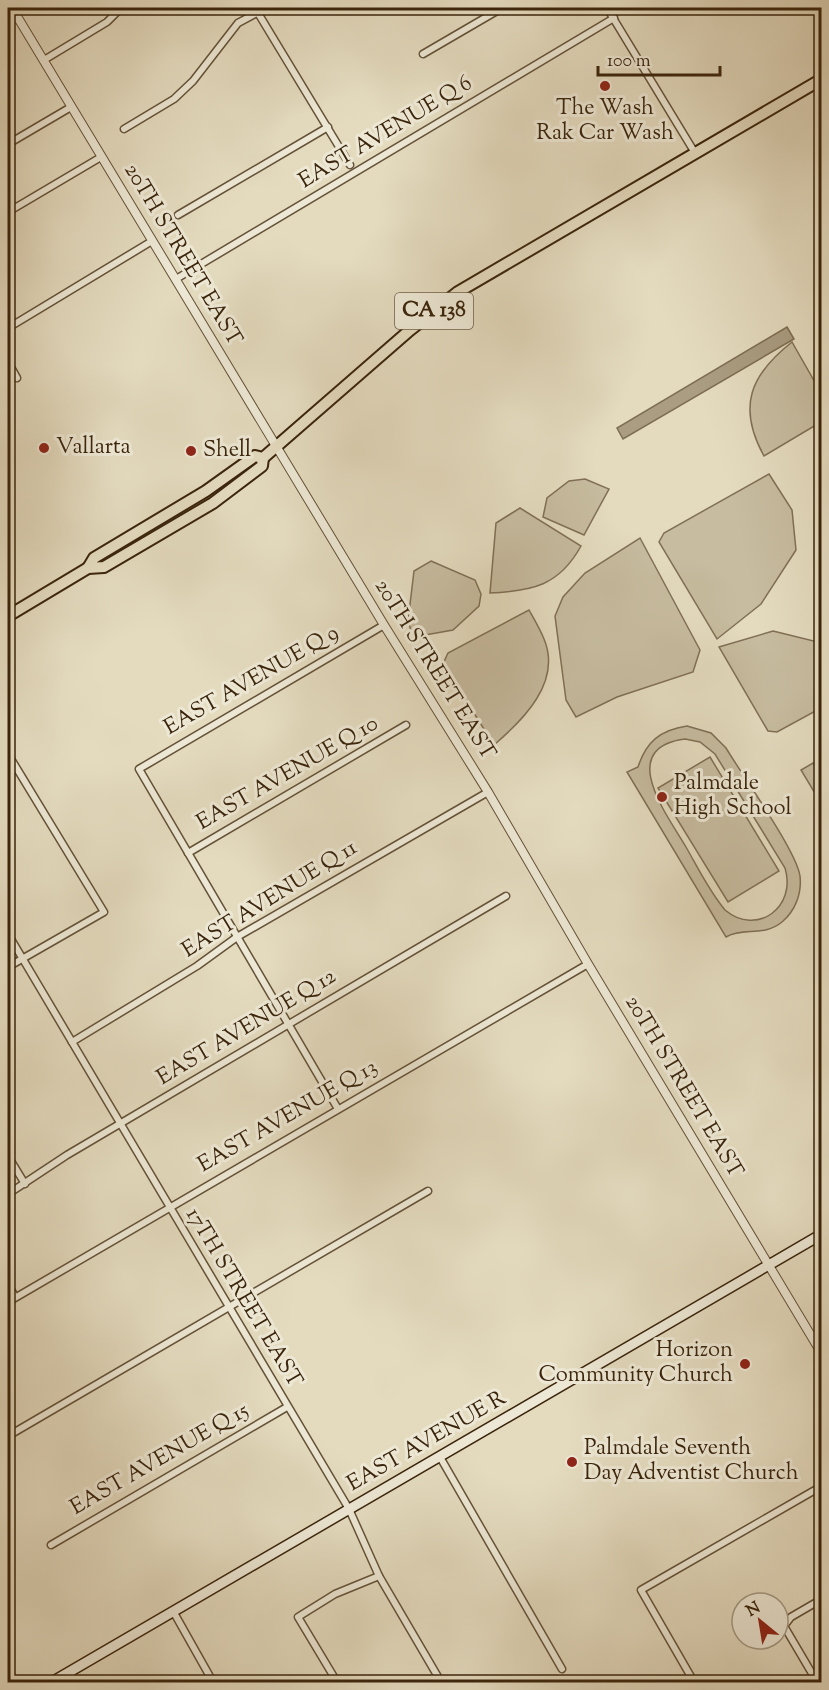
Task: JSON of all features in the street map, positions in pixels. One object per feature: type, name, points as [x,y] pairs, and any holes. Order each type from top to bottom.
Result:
[{"type":"highway","name":"CA 138","points":[[8,616],[88,568],[104,567],[213,503],[262,466],[263,458],[410,330],[458,292],[822,79]]},
{"type":"highway","name":"CA 138","points":[[88,568],[94,558],[172,511],[255,456],[263,458]]},
{"type":"highway","points":[[126,554],[126,549],[132,543],[164,522],[172,511]]},
{"type":"main road","name":"EAST AVENUE R","points":[[52,1683],[822,1234]]},
{"type":"street","name":"20TH STREET EAST","points":[[12,8],[384,625],[488,792],[588,964],[822,1354]]},
{"type":"street","points":[[44,60],[107,22],[121,8]]},
{"type":"street","points":[[124,129],[174,99],[193,81],[238,23],[256,10],[266,8]]},
{"type":"street","points":[[423,54],[502,8]]},
{"type":"street","points":[[608,8],[695,153]]},
{"type":"street","points":[[256,10],[350,165]]},
{"type":"street","name":"EAST AVENUE Q 6","points":[[176,279],[614,18]]},
{"type":"street","points":[[8,144],[71,106]]},
{"type":"street","name":"EAST AVENUE Q 6","points":[[178,215],[328,128]]},
{"type":"street","points":[[8,212],[101,157]]},
{"type":"street","points":[[8,328],[152,241]]},
{"type":"street","points":[[8,362],[17,378]]},
{"type":"street","name":"EAST AVENUE Q 9","points":[[188,853],[139,769],[384,625]]},
{"type":"street","name":"EAST AVENUE Q 10","points":[[188,853],[406,725]]},
{"type":"street","points":[[8,754],[104,912],[8,967]]},
{"type":"street","name":"EAST AVENUE Q 11","points":[[72,1042],[197,966],[237,937],[488,792]]},
{"type":"street","points":[[188,853],[338,1109]]},
{"type":"street","name":"EAST AVENUE Q 12","points":[[8,1194],[119,1125],[506,896]]},
{"type":"street","name":"17TH STREET EAST","points":[[8,934],[227,1308],[349,1509],[379,1576],[441,1683]]},
{"type":"street","name":"EAST AVENUE Q 13","points":[[8,1302],[588,964]]},
{"type":"street","points":[[8,1156],[25,1184]]},
{"type":"street","points":[[8,1436],[428,1191]]},
{"type":"street","points":[[8,1284],[15,1297]]},
{"type":"street","name":"EAST AVENUE Q 15","points":[[51,1545],[287,1407]]},
{"type":"street","points":[[440,1457],[562,1669]]},
{"type":"street","points":[[684,1683],[693,1680],[640,1590],[822,1486]]},
{"type":"street","points":[[337,1683],[298,1617],[335,1594],[379,1576]]},
{"type":"street","points":[[817,1683],[784,1626],[791,1617],[822,1599]]},
{"type":"street","points":[[172,1611],[213,1683]]},
{"type":"street","points":[[69,1672],[75,1683]]},
{"type":"shaded area","points":[[787,327],[794,339],[623,439],[617,428]]},
{"type":"shaded area","points":[[792,342],[821,393],[821,422],[764,456],[751,422],[752,393],[766,367]]},
{"type":"shaded area","points":[[769,474],[792,510],[796,550],[761,604],[717,639],[659,542],[664,533]]},
{"type":"shaded area","points":[[585,479],[609,489],[584,535],[543,517],[547,498],[569,481]]},
{"type":"shaded area","points":[[520,508],[581,546],[563,570],[543,584],[531,588],[490,593],[496,523]]},
{"type":"shaded area","points":[[640,538],[700,650],[693,672],[617,697],[576,717],[566,700],[555,616],[563,597],[585,573]]},
{"type":"shaded area","points":[[431,561],[475,580],[481,594],[479,606],[453,630],[425,635],[411,631],[408,621],[414,571]]},
{"type":"shaded area","points":[[529,610],[544,639],[548,655],[548,670],[537,699],[517,724],[494,745],[443,664],[448,653]]},
{"type":"shaded area","points":[[773,631],[822,643],[821,708],[777,732],[768,731],[719,647]]},
{"type":"shaded area","points":[[687,726],[711,733],[726,748],[789,849],[800,876],[800,889],[791,913],[775,927],[726,937],[627,772],[638,767],[645,751],[655,739],[677,728]],"holes":[[[685,739],[700,742],[715,754],[785,868],[787,882],[780,906],[772,914],[761,919],[737,918],[719,903],[668,818],[652,785],[650,769],[653,755],[664,745]]]},
{"type":"shaded area","points":[[710,757],[779,871],[728,902],[658,788]]},
{"type":"shaded area","points":[[813,763],[821,777],[821,792],[816,795],[801,770]]},
{"type":"place","name":"The Wash Rak Car Wash","points":[[605,86]]},
{"type":"place","name":"Vallarta","points":[[44,448]]},
{"type":"place","name":"Shell","points":[[191,451]]},
{"type":"place","name":"Palmdale High School","points":[[662,797]]},
{"type":"place","name":"Horizon Community Church","points":[[745,1364]]},
{"type":"place","name":"Palmdale Seventh Day Adventist Church","points":[[572,1462]]}]
